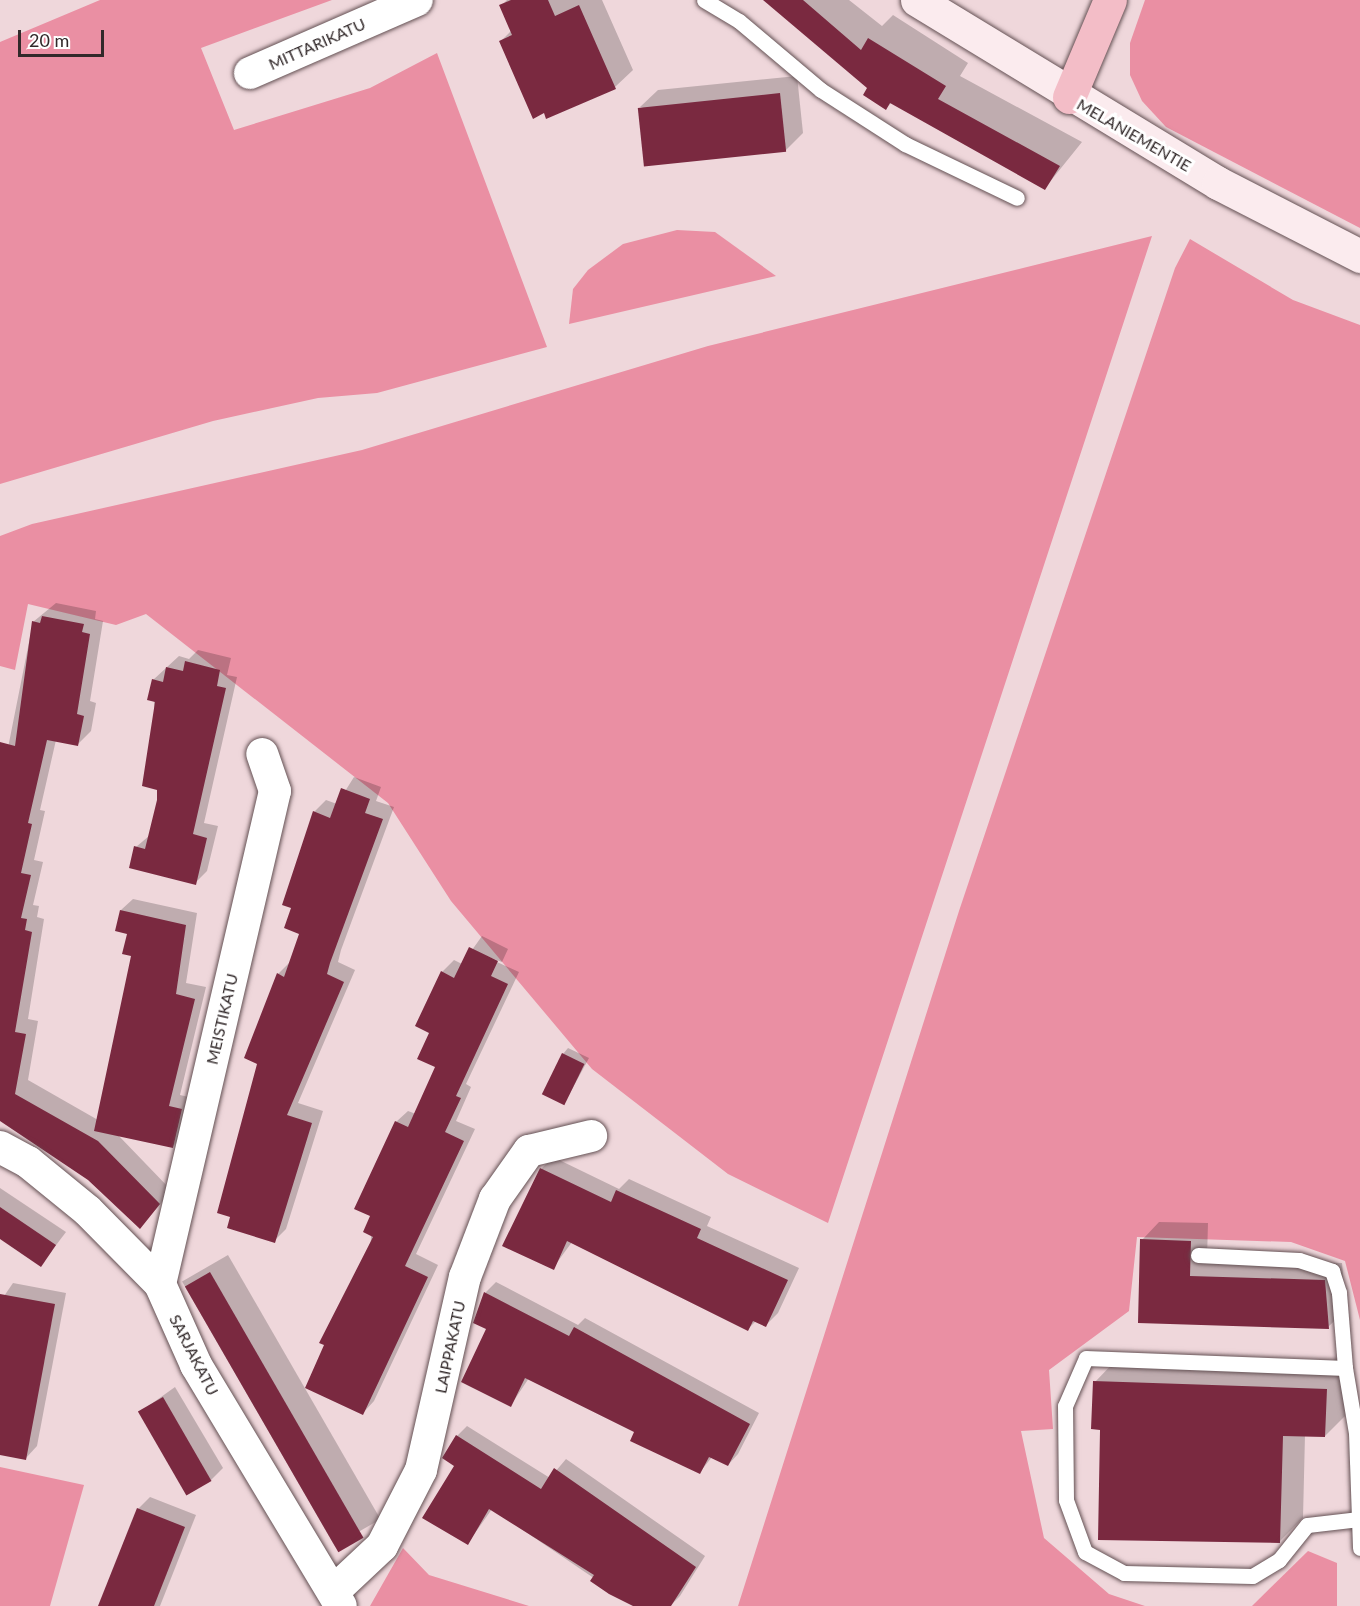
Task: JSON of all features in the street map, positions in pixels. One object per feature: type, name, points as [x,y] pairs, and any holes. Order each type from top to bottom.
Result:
[{"type":"highway","points":[[1069,97],[1110,0]]},
{"type":"main road","name":"MELANIEMENTIE","points":[[916,0],[1069,97],[1360,256]]},
{"type":"street","name":"MITTARIKATU","points":[[250,73],[417,0]]},
{"type":"street","name":"MEISTIKATU","points":[[160,1284],[275,791],[262,754]]},
{"type":"street","name":"LAIPPAKATU","points":[[338,1599],[382,1546],[421,1470],[462,1287],[495,1199],[529,1151],[591,1136]]},
{"type":"street","name":"SARJAKATU","points":[[0,1147],[28,1162],[88,1212],[160,1284],[196,1365],[338,1599]]},
{"type":"lane","points":[[704,0],[739,21],[821,90],[905,144],[1017,198]]},
{"type":"lane","points":[[1198,1255],[1299,1260],[1332,1271],[1339,1293],[1345,1368],[1356,1433],[1360,1548]]},
{"type":"lane","points":[[1345,1368],[1086,1358],[1065,1406],[1066,1500],[1085,1552],[1124,1573],[1252,1576],[1279,1560],[1307,1526],[1359,1520]]},
{"type":"shaded area","points":[[100,0],[332,0],[201,48],[234,130],[370,88],[437,53],[547,347],[377,393],[318,398],[213,421],[0,484],[0,42]]},
{"type":"shaded area","points":[[1145,0],[1360,0],[1360,228],[1166,127],[1142,101],[1130,75],[1130,43]]},
{"type":"shaded area","points":[[677,230],[715,232],[776,276],[569,324],[573,289],[588,270],[623,244]]},
{"type":"shaded area","points":[[1152,236],[828,1223],[728,1174],[592,1069],[451,901],[388,803],[146,614],[116,625],[28,604],[15,670],[0,666],[0,536],[32,524],[362,450],[708,346]]},
{"type":"shaded area","points":[[1190,239],[1293,300],[1360,325],[1360,1320],[1345,1261],[1291,1242],[1137,1237],[1129,1311],[1049,1370],[1053,1429],[1021,1431],[1044,1538],[1109,1594],[1145,1606],[738,1606],[959,911],[1175,268]]},
{"type":"shaded area","points":[[0,1467],[84,1485],[50,1606],[0,1606]]},
{"type":"shaded area","points":[[403,1548],[429,1575],[529,1606],[370,1606]]},
{"type":"shaded area","points":[[1308,1551],[1337,1563],[1337,1606],[1252,1606]]},
{"type":"building","points":[[511,0],[548,0],[555,16],[579,5],[616,89],[546,119],[544,113],[533,119],[499,41],[512,35],[499,5]]},
{"type":"building","points":[[763,0],[803,0],[861,50],[868,38],[946,86],[938,99],[1060,166],[1045,190],[890,103],[886,110],[863,95],[867,88]]},
{"type":"building","points":[[780,93],[786,152],[644,167],[638,108]]},
{"type":"building","points":[[42,616],[84,624],[82,632],[90,634],[77,714],[84,716],[78,746],[47,740],[28,823],[32,824],[21,873],[31,875],[21,918],[27,919],[25,930],[32,932],[15,1032],[26,1034],[15,1094],[98,1141],[160,1204],[140,1229],[88,1180],[0,1121],[0,742],[15,746],[32,621],[40,623]]},
{"type":"building","points":[[185,661],[220,670],[217,686],[226,688],[193,834],[207,838],[196,885],[129,868],[134,846],[145,849],[157,800],[157,790],[142,786],[155,702],[147,700],[152,679],[163,682],[166,667],[183,671]]},
{"type":"building","points":[[341,788],[370,799],[365,813],[383,819],[327,974],[344,982],[287,1115],[312,1123],[275,1243],[227,1228],[230,1217],[217,1213],[257,1064],[244,1058],[277,973],[284,977],[299,934],[284,928],[291,908],[282,905],[313,811],[330,818]]},
{"type":"building","points":[[120,910],[186,925],[176,994],[195,999],[169,1106],[182,1109],[173,1148],[94,1131],[131,956],[122,954],[127,934],[115,931]]},
{"type":"building","points":[[469,947],[498,961],[491,976],[508,984],[456,1096],[461,1098],[445,1132],[464,1141],[405,1266],[428,1277],[363,1415],[305,1388],[324,1345],[319,1343],[373,1237],[363,1232],[370,1216],[354,1209],[395,1121],[408,1127],[435,1067],[417,1059],[429,1033],[415,1026],[441,971],[454,978]]},
{"type":"building","points":[[562,1053],[584,1064],[564,1105],[542,1094]]},
{"type":"building","points":[[540,1168],[611,1202],[616,1190],[701,1229],[697,1238],[788,1280],[766,1327],[753,1321],[748,1331],[567,1241],[554,1270],[502,1246]]},
{"type":"building","points":[[0,1207],[56,1245],[41,1267],[0,1239]]},
{"type":"building","points":[[1140,1239],[1191,1241],[1190,1276],[1325,1280],[1329,1329],[1138,1323]]},
{"type":"building","points":[[210,1272],[364,1538],[338,1552],[185,1286]]},
{"type":"building","points":[[484,1292],[569,1336],[574,1327],[750,1424],[728,1466],[709,1457],[700,1474],[630,1441],[634,1432],[525,1378],[511,1407],[461,1382],[486,1329],[473,1323]]},
{"type":"building","points":[[0,1294],[55,1304],[26,1460],[0,1455]]},
{"type":"building","points":[[1093,1381],[1327,1389],[1325,1437],[1283,1436],[1280,1543],[1098,1540],[1100,1430],[1091,1429]]},
{"type":"building","points":[[163,1397],[212,1481],[186,1496],[138,1412]]},
{"type":"building","points":[[456,1435],[541,1489],[554,1468],[696,1567],[671,1606],[633,1606],[609,1594],[590,1581],[594,1575],[489,1509],[468,1545],[422,1518],[454,1466],[442,1458]]},
{"type":"building","points":[[137,1508],[185,1527],[154,1606],[98,1606]]}]
